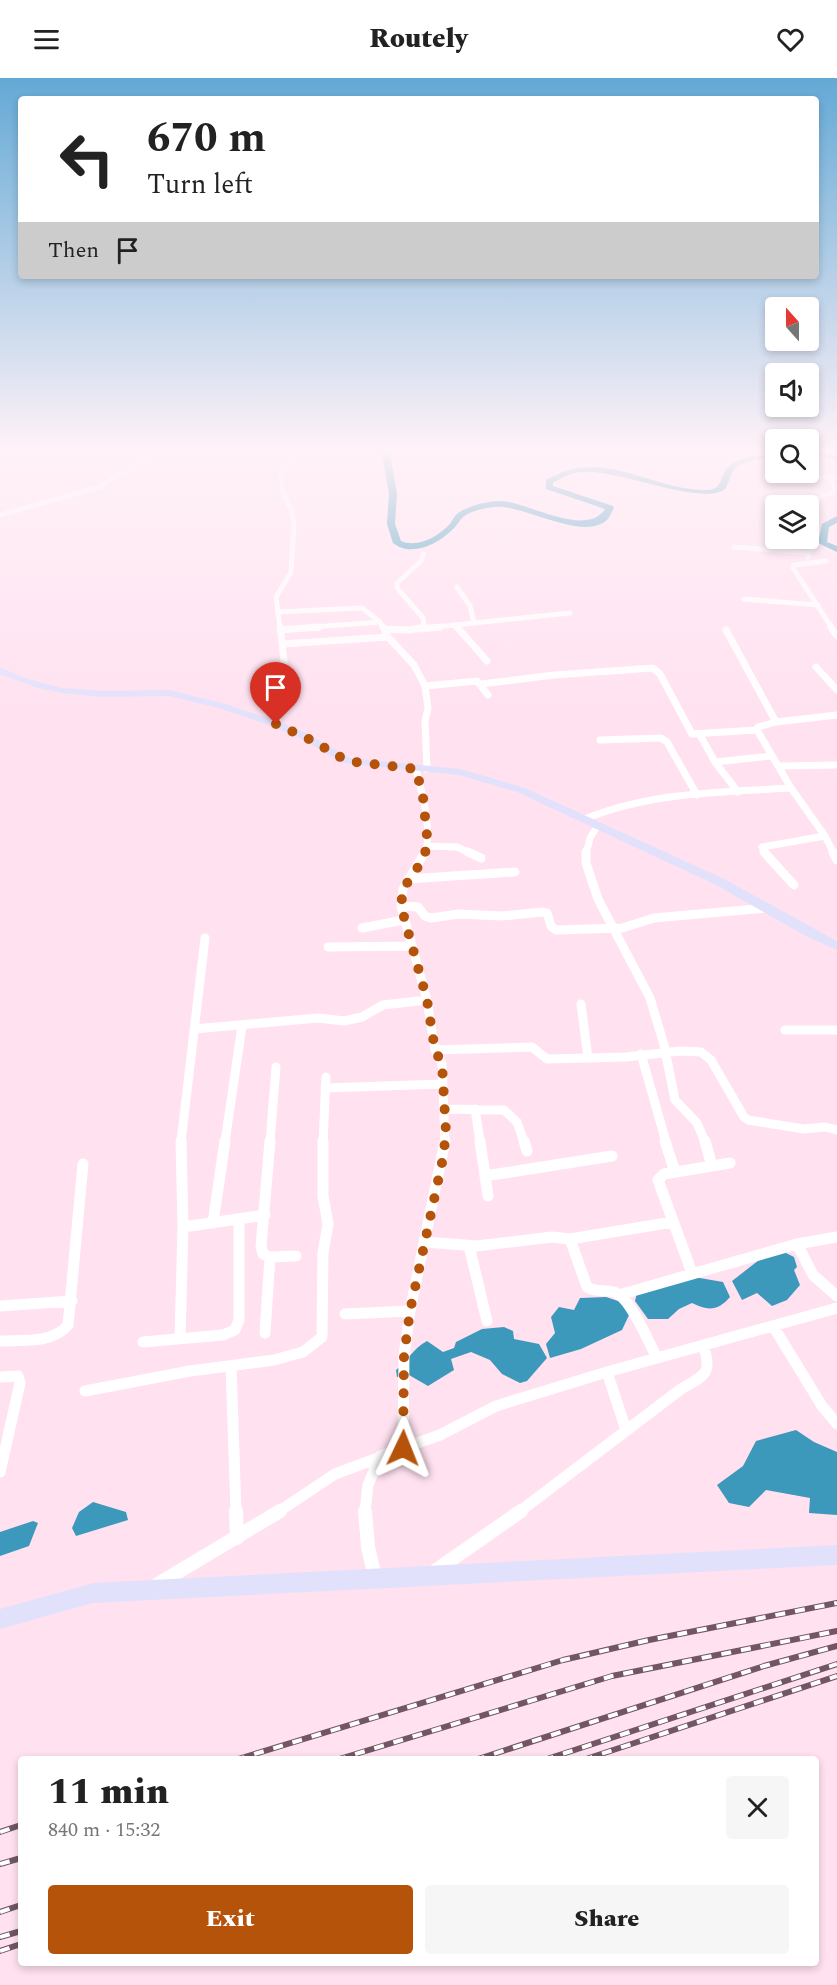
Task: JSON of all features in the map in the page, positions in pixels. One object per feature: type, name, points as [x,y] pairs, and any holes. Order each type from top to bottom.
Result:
[{"type":"street","points":[[276,724],[283,703],[286,673],[277,592],[289,577],[293,564],[293,541]]},
{"type":"street","points":[[734,547],[808,553]]},
{"type":"street","points":[[806,561],[809,549]]},
{"type":"street","points":[[420,629],[424,627],[423,618],[399,590],[398,583],[421,561],[423,554]]},
{"type":"street","points":[[826,561],[806,561],[794,565],[793,568],[808,595],[818,606],[837,636]]},
{"type":"street","points":[[457,587],[470,606],[474,623]]},
{"type":"street","points":[[744,599],[818,606]]},
{"type":"street","points":[[278,612],[362,608],[382,625],[388,637],[414,665],[424,686],[428,708],[424,721],[421,769],[428,846],[418,867],[403,889],[401,906],[427,1000],[435,1050],[442,1064],[446,1109],[443,1158],[410,1311],[404,1356],[403,1448]]},
{"type":"street","points":[[280,630],[382,625],[420,629],[570,613]]},
{"type":"street","points":[[455,625],[487,661]]},
{"type":"street","points":[[726,630],[776,722]]},
{"type":"street","points":[[282,645],[388,637]]},
{"type":"street","points":[[816,667],[837,690]]},
{"type":"street","points":[[481,684],[554,675],[653,668],[660,674],[688,729],[692,734],[700,735],[757,730],[758,727],[776,722],[837,715]]},
{"type":"street","points":[[0,670],[25,682],[56,691],[168,693],[186,696],[276,724],[309,739],[347,761],[460,772],[490,779],[521,790],[720,882],[837,946]]},
{"type":"street","points":[[424,686],[477,681],[488,695]]},
{"type":"street","points":[[757,730],[791,788],[825,836],[837,860]]},
{"type":"street","points":[[700,735],[715,762],[738,792]]},
{"type":"street","points":[[600,740],[661,738],[667,742],[697,795]]},
{"type":"street","points":[[715,762],[772,756]]},
{"type":"street","points":[[778,766],[837,765]]},
{"type":"street","points":[[585,819],[626,803],[791,788]]},
{"type":"street","points":[[598,825],[592,832],[586,851],[586,860],[599,900],[611,928],[628,953],[650,998],[666,1053],[674,1098],[682,1111],[696,1121],[711,1166]]},
{"type":"street","points":[[794,885],[762,847],[825,836]]},
{"type":"street","points":[[428,846],[456,847],[481,858]]},
{"type":"street","points":[[408,879],[515,872]]},
{"type":"street","points":[[401,906],[418,907],[425,916],[431,918],[459,914],[502,916],[543,912],[547,913],[551,926],[556,930],[622,928],[654,918],[767,908]]},
{"type":"street","points":[[362,928],[404,920]]},
{"type":"street","points":[[180,1338],[183,1227],[180,1150],[205,938]]},
{"type":"street","points":[[328,947],[412,946]]},
{"type":"street","points":[[194,1029],[318,1018],[344,1020],[362,1017],[383,1005],[427,1000]]},
{"type":"street","points":[[581,1004],[588,1058]]},
{"type":"street","points":[[213,1223],[242,1026]]},
{"type":"street","points":[[785,1030],[837,1030]]},
{"type":"street","points":[[435,1050],[532,1047],[537,1049],[545,1059],[690,1051],[708,1056],[744,1117],[750,1122],[807,1129],[827,1127],[837,1130]]},
{"type":"street","points":[[641,1054],[652,1100],[675,1172]]},
{"type":"street","points":[[276,1067],[261,1246],[262,1254],[270,1257],[296,1256]]},
{"type":"street","points":[[85,1391],[274,1360],[303,1352],[322,1337],[323,1253],[328,1224],[324,1196],[323,1120],[326,1082],[443,1084]]},
{"type":"street","points":[[446,1109],[504,1110],[511,1113],[527,1151]]},
{"type":"street","points":[[476,1109],[488,1196]]},
{"type":"street","points":[[485,1176],[612,1156]]},
{"type":"street","points":[[692,1273],[658,1180],[664,1174],[730,1163]]},
{"type":"street","points":[[0,1341],[36,1339],[63,1332],[68,1325],[83,1164]]},
{"type":"street","points":[[183,1227],[265,1215]]},
{"type":"street","points":[[143,1342],[223,1335],[235,1330],[239,1320],[239,1219]]},
{"type":"street","points":[[425,1242],[469,1246],[552,1237],[570,1239],[673,1222]]},
{"type":"street","points":[[619,1294],[797,1244],[837,1237]]},
{"type":"street","points":[[570,1239],[587,1287],[596,1292],[614,1292],[626,1298],[657,1358]]},
{"type":"street","points":[[797,1244],[813,1275],[837,1296]]},
{"type":"street","points":[[469,1246],[487,1321]]},
{"type":"street","points":[[265,1333],[270,1257]]},
{"type":"street","points":[[0,1306],[72,1300]]},
{"type":"street","points":[[146,1592],[237,1538],[337,1474],[367,1460],[440,1435],[496,1406],[607,1372],[837,1308]]},
{"type":"street","points":[[345,1314],[410,1311]]},
{"type":"street","points":[[773,1326],[822,1406],[837,1424]]},
{"type":"street","points":[[430,1575],[532,1503],[626,1430],[705,1374],[710,1368],[710,1363],[703,1345]]},
{"type":"street","points":[[231,1366],[237,1538]]},
{"type":"street","points":[[607,1372],[626,1430]]},
{"type":"street","points":[[0,1377],[18,1376],[20,1383],[0,1472]]},
{"type":"street","points":[[375,1578],[366,1541],[363,1513],[378,1458]]},
{"type":"street","points":[[0,1619],[93,1593],[837,1555]]},
{"type":"water","points":[[784,1252],[794,1257],[797,1267],[794,1270],[800,1285],[787,1300],[772,1306],[757,1293],[742,1300],[732,1281],[759,1260]]},
{"type":"water","points":[[688,1276],[723,1282],[730,1297],[717,1307],[708,1308],[692,1303],[679,1309],[668,1319],[648,1319],[635,1301],[639,1284]]},
{"type":"water","points":[[606,1297],[621,1302],[630,1313],[622,1330],[581,1349],[550,1358],[546,1344],[555,1333],[551,1317],[559,1307],[574,1310],[580,1298]]},
{"type":"water","points":[[504,1327],[513,1331],[514,1339],[539,1344],[547,1358],[527,1381],[520,1383],[502,1374],[490,1360],[471,1352],[451,1359],[454,1370],[428,1386],[409,1375],[397,1377],[396,1370],[427,1341],[443,1352],[454,1348],[456,1342],[482,1329]]},
{"type":"water","points":[[796,1430],[814,1442],[837,1452],[837,1515],[809,1513],[810,1498],[766,1490],[749,1507],[729,1503],[717,1485],[743,1466],[756,1441]]},
{"type":"water","points":[[93,1502],[126,1512],[128,1520],[76,1536],[72,1528],[79,1512]]},
{"type":"water","points":[[33,1521],[38,1523],[29,1546],[0,1556],[0,1532]]},
{"type":"waterway","points":[[396,541],[405,546],[420,546],[433,541]]},
{"type":"waterway","points":[[822,541],[822,543],[837,549]]},
{"type":"railway","points":[[248,1756],[563,1660],[649,1640],[837,1603]]},
{"type":"railway","points":[[349,1756],[612,1676],[837,1631]]},
{"type":"railway","points":[[487,1756],[764,1666],[837,1646]]},
{"type":"railway","points":[[556,1756],[837,1664]]},
{"type":"railway","points":[[595,1756],[837,1676]]},
{"type":"railway","points":[[0,1832],[18,1826]]},
{"type":"railway","points":[[0,1864],[18,1859]]},
{"type":"railway","points":[[0,1912],[18,1906]]},
{"type":"railway","points":[[0,1937],[18,1932]]},
{"type":"railway","points":[[0,1951],[18,1945]]},
{"type":"route","points":[[276,724],[302,735],[347,761],[357,764],[416,769],[423,797],[428,846],[418,867],[405,884],[400,898],[427,1000],[435,1050],[442,1064],[446,1133],[443,1158],[410,1311],[404,1356],[403,1448]]}]
